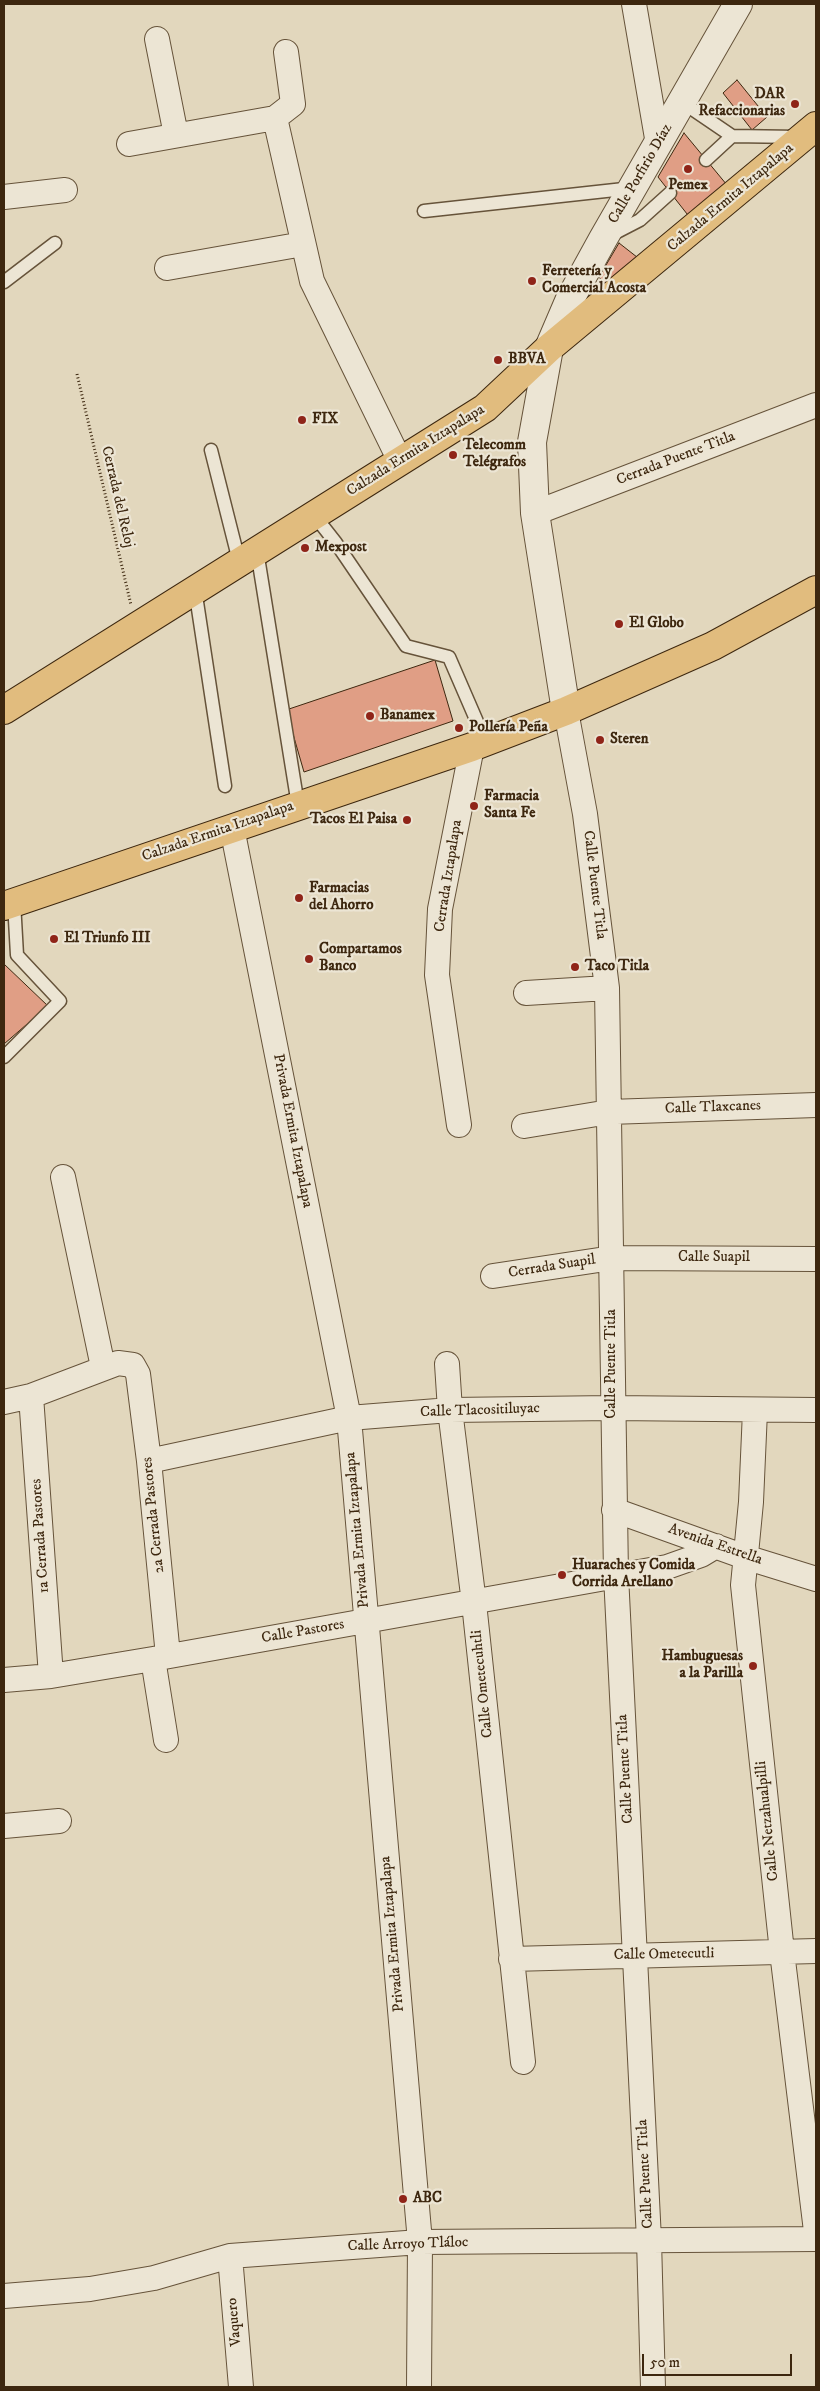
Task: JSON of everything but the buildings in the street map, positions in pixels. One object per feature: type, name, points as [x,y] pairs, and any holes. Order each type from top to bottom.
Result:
[{"type":"main road","name":"Calzada Ermita Iztapalapa","points":[[4,710],[485,408],[549,348],[810,131]]},
{"type":"main road","name":"Calzada Ermita Iztapalapa","points":[[9,904],[472,747],[566,711],[713,646],[816,590]]},
{"type":"street","points":[[634,4],[658,144]]},
{"type":"street","name":"Calle Porfirio Díaz","points":[[549,348],[570,299],[738,4]]},
{"type":"street","points":[[157,39],[176,135]]},
{"type":"street","points":[[130,144],[275,118],[293,104],[286,52]]},
{"type":"street","points":[[275,118],[312,281],[400,462]]},
{"type":"street","points":[[4,197],[65,190]]},
{"type":"street","points":[[168,268],[303,244]]},
{"type":"street","name":"Calle Puente Titla","points":[[549,348],[532,442],[535,513],[566,711],[585,814],[607,988],[616,1576],[649,2240],[653,2387]]},
{"type":"street","name":"Cerrada Puente Titla","points":[[535,513],[816,405]]},
{"type":"street","name":"Cerrada Iztapalapa","points":[[458,1125],[437,975],[440,909],[472,747]]},
{"type":"street","name":"Privada Ermita Iztapalapa","points":[[232,828],[349,1418],[420,2242],[419,2387]]},
{"type":"street","points":[[526,992],[607,988]]},
{"type":"street","name":"Calle Tlaxcanes","points":[[609,1112],[816,1105]]},
{"type":"street","points":[[524,1126],[609,1112]]},
{"type":"street","points":[[4,1402],[31,1396],[103,1367],[63,1177]]},
{"type":"street","name":"Calle Suapil","points":[[612,1258],[816,1259]]},
{"type":"street","name":"Cerrada Suapil","points":[[493,1276],[612,1258]]},
{"type":"street","name":"2a Cerrada Pastores","points":[[103,1367],[118,1362],[133,1365],[138,1374],[148,1461],[166,1740]]},
{"type":"street","name":"Calle Ometecuhtli","points":[[447,1364],[450,1410],[474,1603],[523,2062]]},
{"type":"street","name":"1a Cerrada Pastores","points":[[31,1396],[51,1676]]},
{"type":"street","name":"Calle Tlacositiluyac","points":[[148,1461],[349,1418],[450,1410],[612,1408],[755,1411],[816,1410]]},
{"type":"street","name":"Calle Netzahualpilli","points":[[755,1411],[743,1586],[782,1952],[816,2231]]},
{"type":"street","name":"Avenida Estrella","points":[[614,1510],[746,1557],[816,1579]]},
{"type":"street","name":"Calle Pastores","points":[[4,1680],[51,1676],[160,1658],[667,1568],[700,1555],[716,1546]]},
{"type":"street","points":[[4,1826],[59,1821]]},
{"type":"street","name":"Calle Ometecutli","points":[[511,1959],[816,1951]]},
{"type":"street","name":"Calle Arroyo Tláloc","points":[[4,2296],[99,2288],[154,2278],[230,2256],[420,2242],[816,2238]]},
{"type":"street","name":"Vaquero","points":[[230,2256],[240,2387]]},
{"type":"lane","points":[[682,102],[732,136],[810,131]]},
{"type":"lane","points":[[706,160],[732,136]]},
{"type":"lane","points":[[424,211],[633,188]]},
{"type":"lane","points":[[603,239],[640,220],[670,193]]},
{"type":"lane","points":[[4,282],[55,243]]},
{"type":"lane","points":[[211,450],[248,556],[298,805]]},
{"type":"lane","points":[[314,515],[336,543],[406,646],[449,656],[478,724],[472,747]]},
{"type":"lane","points":[[195,589],[226,786]]},
{"type":"lane","points":[[4,1057],[60,1001],[17,955],[9,904]]},
{"type":"path","name":"Cerrada del Reloj","points":[[77,374],[136,626]]},
{"type":"place","name":"DAR Refaccionarias","points":[[795,104]]},
{"type":"place","name":"Pemex","points":[[688,169]]},
{"type":"place","name":"Ferretería y Comercial Acosta","points":[[532,281]]},
{"type":"place","name":"BBVA","points":[[498,360]]},
{"type":"place","name":"FIX","points":[[302,420]]},
{"type":"place","name":"Telecomm Telégrafos","points":[[453,455]]},
{"type":"place","name":"Mexpost","points":[[305,548]]},
{"type":"place","name":"El Globo","points":[[619,624]]},
{"type":"place","name":"Banamex","points":[[370,716]]},
{"type":"place","name":"Pollería Peña","points":[[459,728]]},
{"type":"place","name":"Steren","points":[[600,740]]},
{"type":"place","name":"Farmacia Santa Fe","points":[[474,806]]},
{"type":"place","name":"Tacos El Paisa","points":[[407,820]]},
{"type":"place","name":"Farmacias del Ahorro","points":[[299,898]]},
{"type":"place","name":"El Triunfo III","points":[[54,939]]},
{"type":"place","name":"Compartamos Banco","points":[[309,959]]},
{"type":"place","name":"Taco Titla","points":[[575,967]]},
{"type":"place","name":"Huaraches y Comida Corrida Arellano","points":[[562,1575]]},
{"type":"place","name":"Hambuguesas a la Parilla","points":[[753,1666]]},
{"type":"place","name":"ABC","points":[[403,2199]]}]
